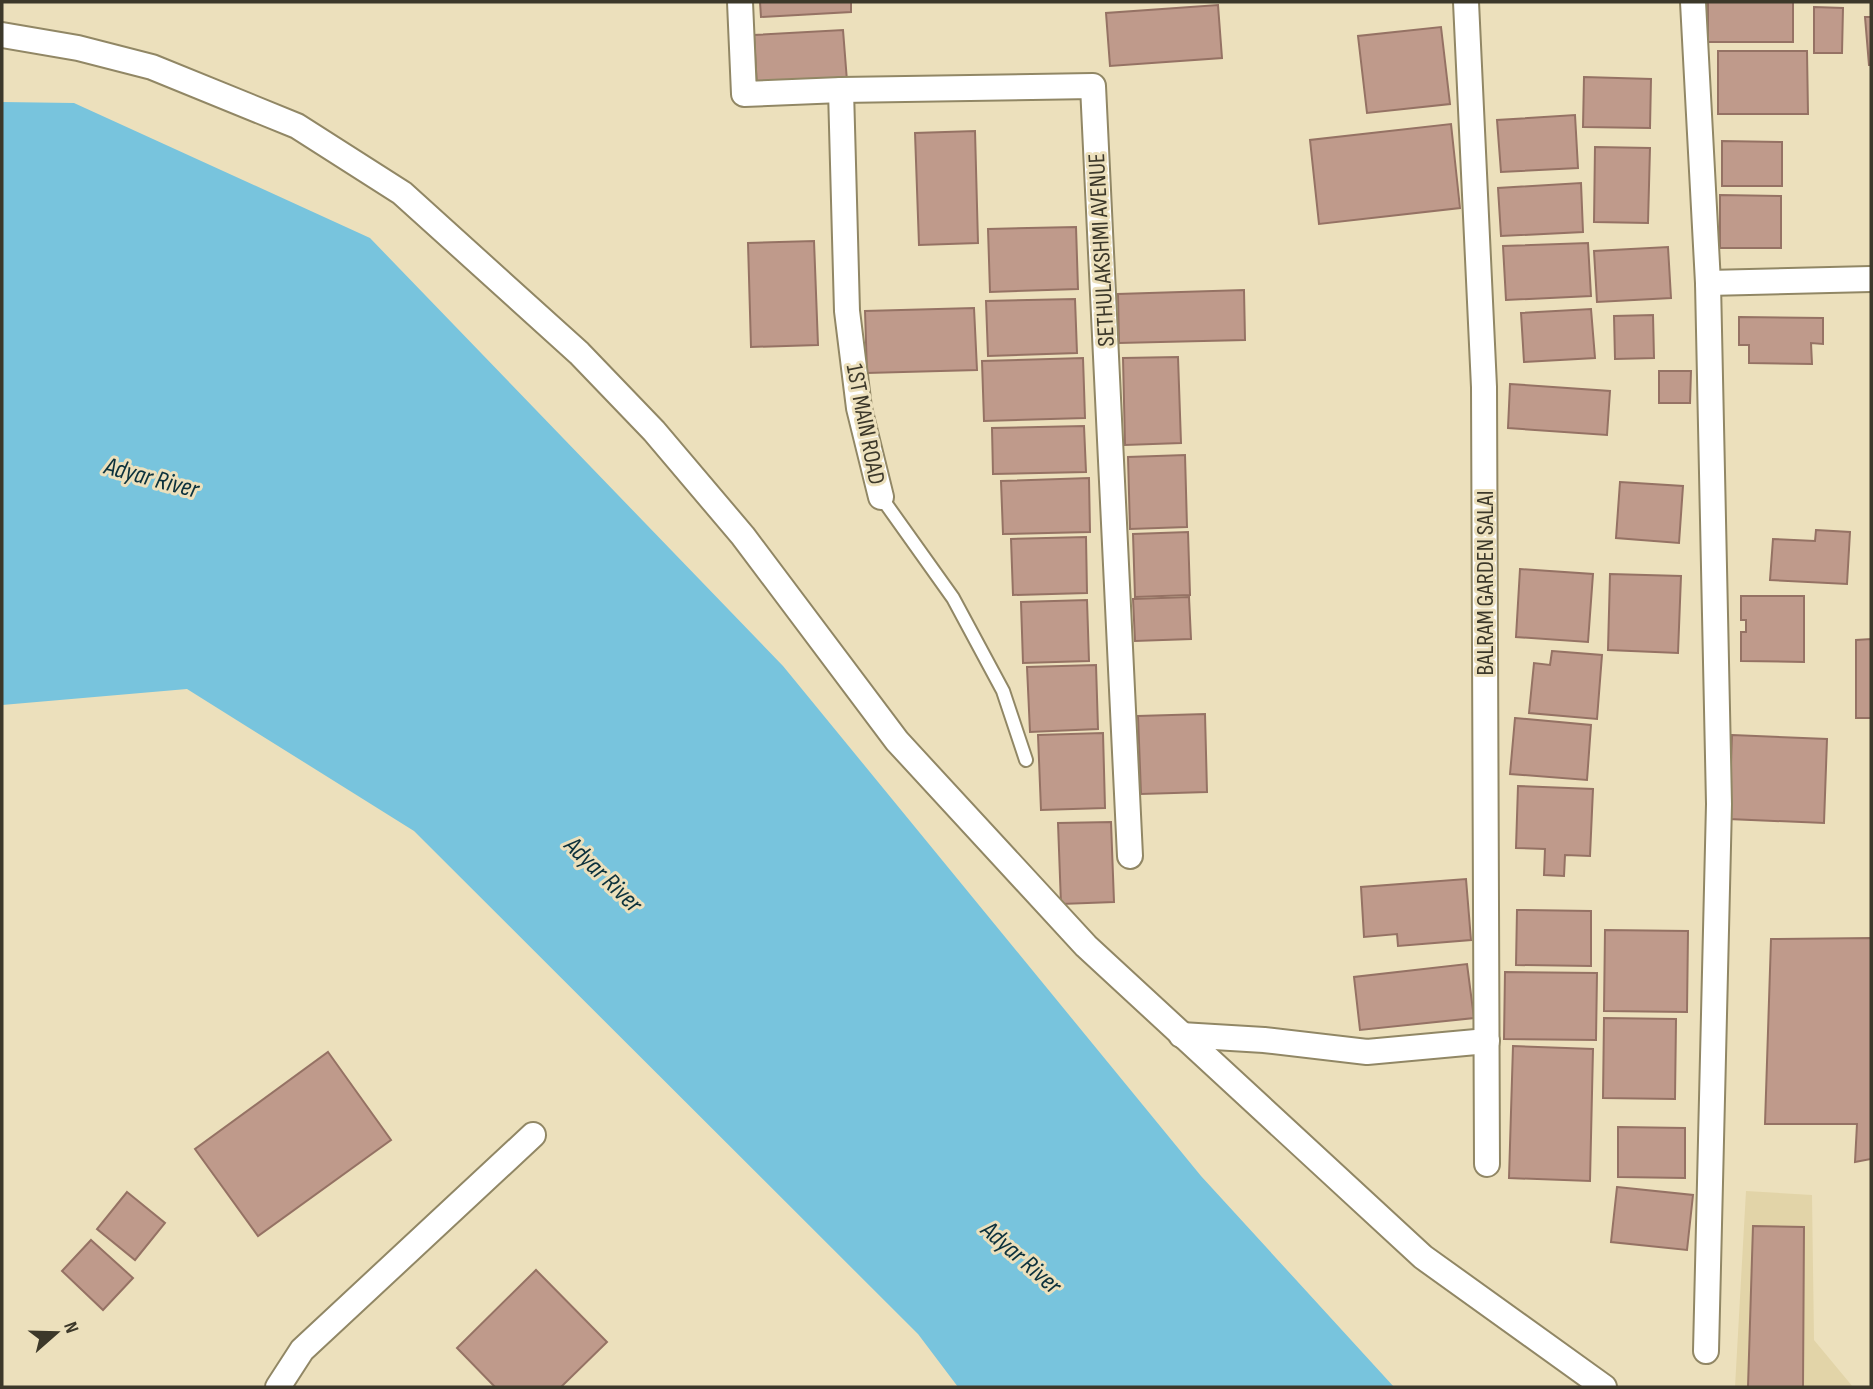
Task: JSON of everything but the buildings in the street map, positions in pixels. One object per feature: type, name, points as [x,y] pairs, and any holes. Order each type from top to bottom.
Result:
[{"type":"street","name":"SETHULAKSHMI AVENUE","points":[[740,2],[744,94],[1093,86],[1130,856]]},
{"type":"street","name":"BALRAM GARDEN SALAI","points":[[1466,2],[1484,387],[1487,1164]]},
{"type":"street","points":[[1693,2],[1708,283],[1719,804],[1706,1351]]},
{"type":"street","points":[[2,35],[78,48],[152,67],[297,127],[402,193],[579,353],[654,431],[743,536],[897,741],[1086,946],[1423,1257],[1604,1387]]},
{"type":"street","name":"1ST MAIN ROAD","points":[[841,90],[847,311],[859,408],[880,497]]},
{"type":"street","points":[[1708,283],[1871,279]]},
{"type":"street","points":[[1181,1035],[1264,1040],[1367,1052],[1487,1041]]},
{"type":"street","points":[[278,1387],[302,1350],[533,1135]]},
{"type":"lane","name":"1ST MAIN ROAD","points":[[880,497],[953,598],[1003,691],[1026,760]]},
{"type":"shaded area","points":[[1746,1191],[1812,1195],[1814,1340],[1853,1387],[1735,1387]]},
{"type":"water","name":"Adyar River","points":[[2,102],[74,103],[370,238],[783,666],[1201,1176],[1394,1387],[958,1387],[918,1334],[414,831],[187,689],[2,705]]}]
